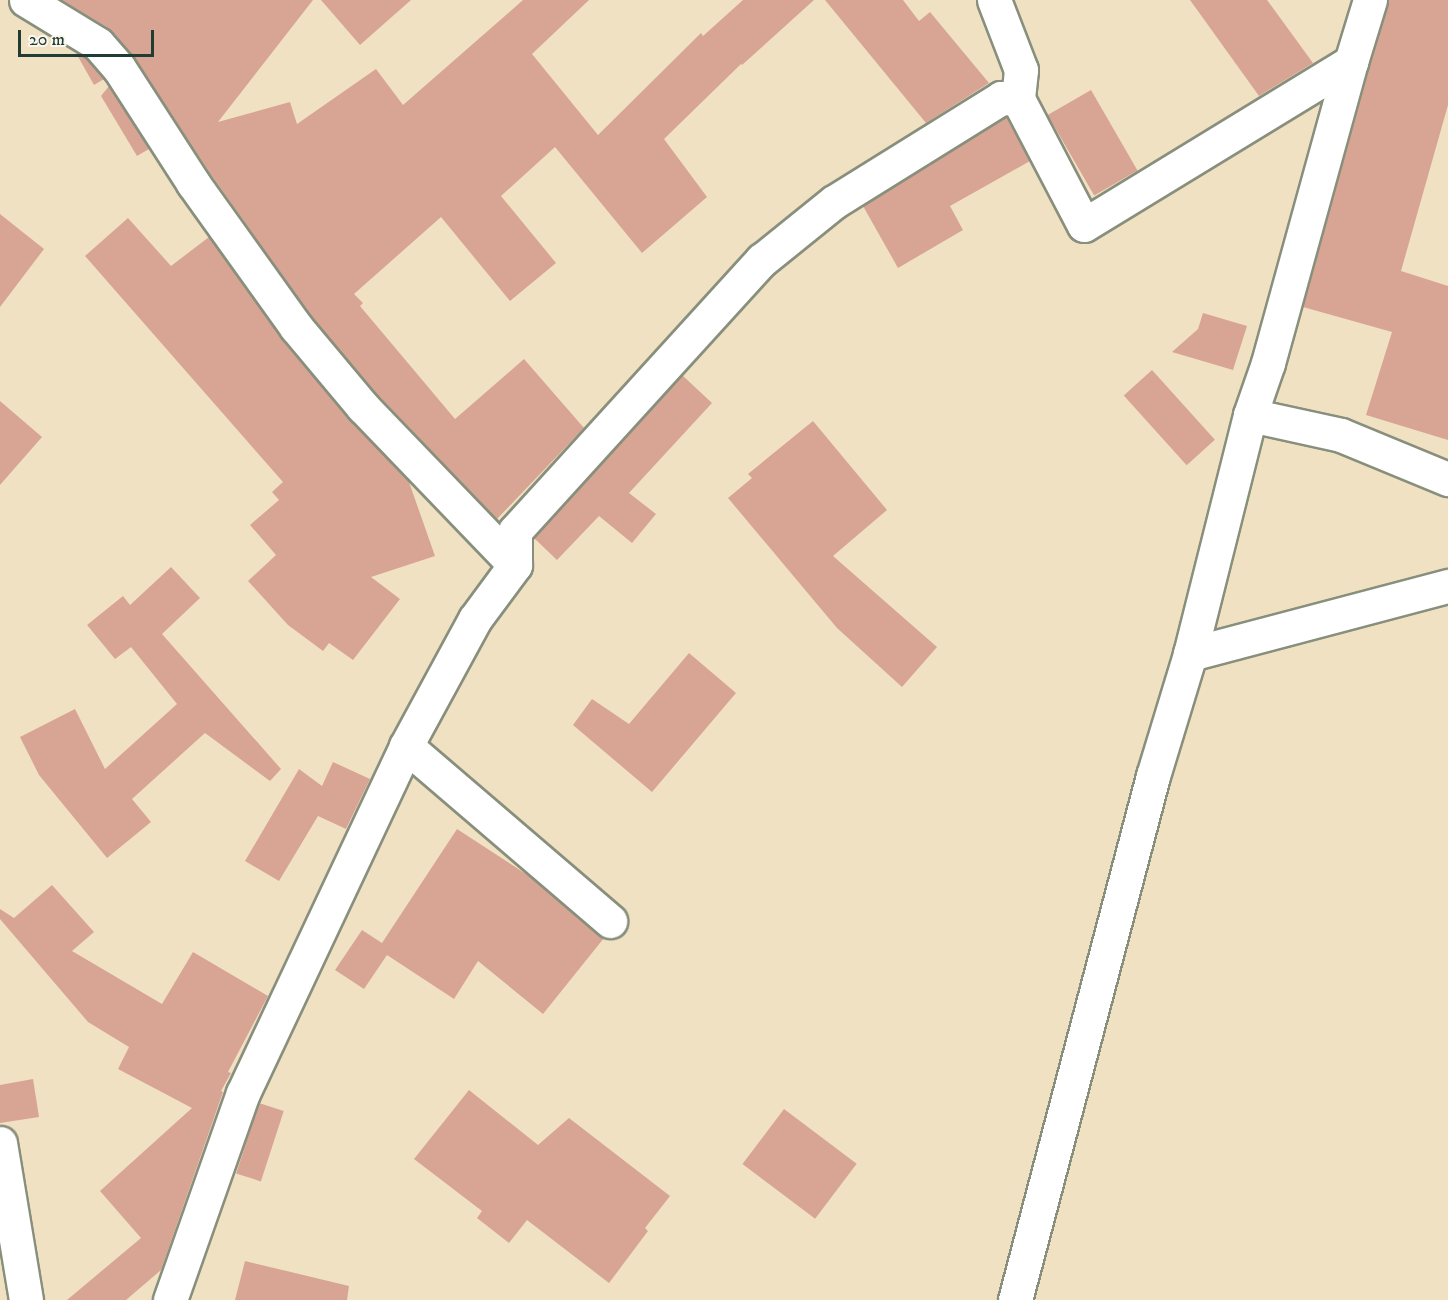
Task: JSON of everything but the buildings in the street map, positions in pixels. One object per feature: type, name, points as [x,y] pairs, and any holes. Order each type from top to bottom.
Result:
[{"type":"street","points":[[26,0],[98,44],[119,68],[193,183],[296,327],[363,407],[515,565]]},
{"type":"street","points":[[994,0],[1021,70],[1018,99],[1084,225],[1351,62]]},
{"type":"street","points":[[1015,1300],[1153,776],[1190,654],[1250,415],[1268,363],[1370,0]]},
{"type":"street","points":[[170,1300],[243,1093],[406,746],[475,619],[515,565],[515,531],[762,260],[834,202],[1001,98],[1018,99]]},
{"type":"street","points":[[1250,415],[1341,435],[1448,479]]},
{"type":"street","points":[[1190,654],[1448,586]]},
{"type":"street","points":[[406,746],[610,921]]},
{"type":"street","points":[[0,1143],[26,1300]]}]
